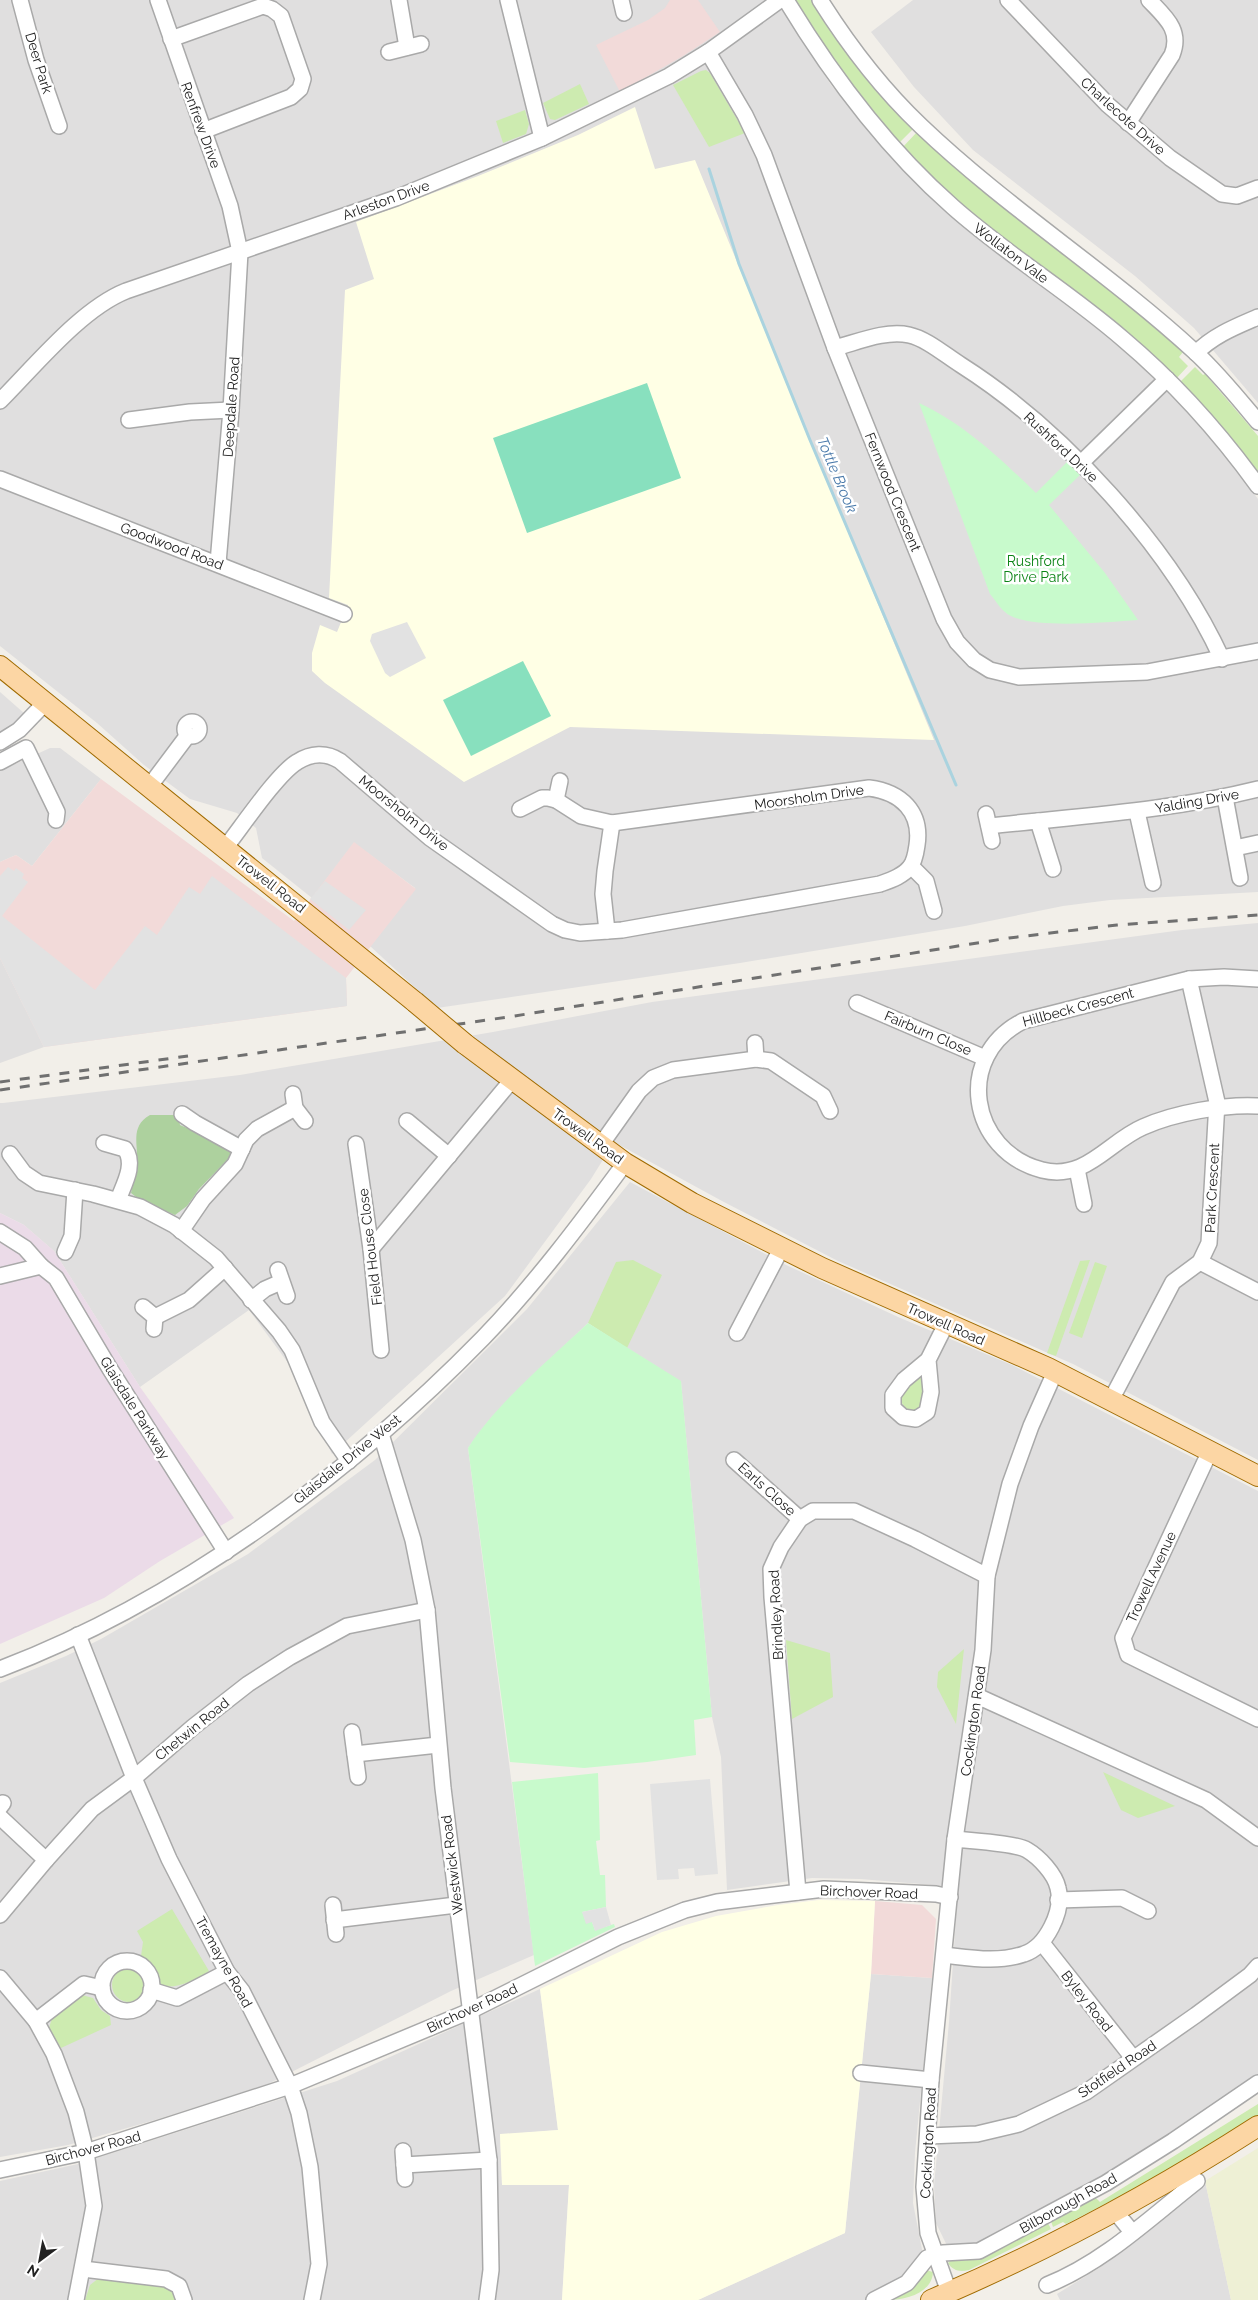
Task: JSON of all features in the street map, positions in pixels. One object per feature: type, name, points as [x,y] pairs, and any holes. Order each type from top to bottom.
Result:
[{"type":"main road","name":"Trowell Road","points":[[0,666],[465,1044],[625,1163],[692,1203],[781,1248],[1055,1372],[1258,1476]]},
{"type":"main road","name":"Bilborough Road","points":[[930,2300],[1028,2255],[1114,2210],[1258,2126]]},
{"type":"street","name":"Deer Park","points":[[20,0],[36,60],[59,126]]},
{"type":"street","name":"Renfrew Drive","points":[[158,0],[202,131],[230,206],[240,252]]},
{"type":"street","points":[[389,52],[414,46],[399,0]]},
{"type":"street","points":[[508,0],[542,138]]},
{"type":"street","name":"Arleston Drive","points":[[0,401],[86,315],[108,299],[409,193],[542,138],[622,101],[708,52],[780,0]]},
{"type":"street","name":"Wollaton Vale","points":[[786,0],[830,70],[896,150],[934,189],[985,234],[1122,338],[1166,379],[1210,426],[1258,486]]},
{"type":"street","points":[[820,0],[857,54],[877,79],[920,125],[985,182],[1144,307],[1196,353],[1258,422]]},
{"type":"street","name":"Charlecote Drive","points":[[1008,0],[1066,64],[1128,123],[1170,158],[1222,194],[1237,196],[1258,188]]},
{"type":"street","points":[[1128,123],[1172,55],[1176,44],[1173,28],[1149,0]]},
{"type":"street","points":[[171,39],[263,6],[267,7],[281,16],[303,79],[300,90],[291,97],[202,131]]},
{"type":"street","name":"Fernwood Crescent","points":[[708,52],[745,115],[764,155],[835,348],[944,619],[957,642],[974,660],[990,670],[1019,677],[1147,672],[1258,651]]},
{"type":"street","name":"Deepdale Road","points":[[218,563],[231,410],[240,252]]},
{"type":"street","points":[[1196,353],[1208,341],[1220,334],[1258,317]]},
{"type":"street","name":"Rushford Drive","points":[[835,348],[888,334],[917,337],[987,382],[1030,417],[1081,463],[1112,497],[1160,556],[1206,627],[1222,658]]},
{"type":"street","points":[[1081,463],[1166,379]]},
{"type":"street","points":[[129,420],[190,412],[231,410]]},
{"type":"street","name":"Goodwood Road","points":[[0,479],[344,614]]},
{"type":"street","points":[[0,742],[19,730],[45,703]]},
{"type":"street","points":[[148,787],[188,735]]},
{"type":"street","points":[[0,762],[26,748],[59,818]]},
{"type":"street","name":"Moorsholm Drive","points":[[225,848],[289,768],[312,755],[328,755],[340,761],[404,818],[430,838],[552,924],[565,930],[580,933],[699,917],[880,884],[892,880],[911,866],[916,854],[918,834],[914,814],[908,804],[877,789],[869,788],[612,823],[581,816],[556,800]]},
{"type":"street","points":[[520,809],[542,798],[556,800],[560,781]]},
{"type":"street","name":"Yalding Drive","points":[[989,827],[1137,812],[1225,797],[1258,789]]},
{"type":"street","points":[[1225,797],[1240,878]]},
{"type":"street","name":"Yalding Drive","points":[[1137,812],[1153,882]]},
{"type":"street","points":[[1038,821],[1054,869]]},
{"type":"street","points":[[606,931],[603,894],[612,823]]},
{"type":"street","points":[[1235,848],[1258,843]]},
{"type":"street","points":[[911,866],[926,880],[934,911]]},
{"type":"street","name":"Hillbeck Crescent","points":[[1258,979],[1224,977],[1189,978],[1023,1021],[1002,1034],[985,1058],[978,1088],[986,1124],[1002,1147],[1021,1162],[1044,1170],[1077,1169],[1089,1164],[1143,1127],[1182,1115],[1241,1105],[1258,1106]]},
{"type":"street","name":"Park Crescent","points":[[1189,978],[1217,1108],[1209,1243],[1200,1262]]},
{"type":"street","name":"Fairburn Close","points":[[867,1004],[985,1058]]},
{"type":"street","points":[[600,1146],[639,1092],[653,1078],[672,1070],[755,1051],[780,1065],[809,1093],[823,1096],[830,1111]]},
{"type":"street","points":[[371,1250],[512,1080]]},
{"type":"street","points":[[181,1231],[203,1199],[235,1164],[246,1140],[257,1129],[294,1101],[305,1121]]},
{"type":"street","points":[[182,1114],[210,1124],[242,1149]]},
{"type":"street","points":[[407,1121],[449,1156]]},
{"type":"street","points":[[104,1144],[127,1142],[130,1165],[118,1200]]},
{"type":"street","name":"Field House Close","points":[[356,1144],[371,1250],[381,1350]]},
{"type":"street","points":[[10,1154],[24,1173],[39,1183],[76,1190],[140,1207],[181,1231],[225,1268],[292,1350],[322,1422],[349,1461]]},
{"type":"street","name":"Glaisdale Drive West","points":[[0,1669],[78,1635],[148,1598],[226,1552],[349,1461],[381,1434],[483,1337],[570,1237],[625,1163]]},
{"type":"street","points":[[1077,1169],[1084,1204]]},
{"type":"street","points":[[65,1252],[79,1236],[76,1190]]},
{"type":"street","name":"Glaisdale Parkway","points":[[0,1232],[25,1248],[41,1266],[56,1278],[110,1369],[226,1552]]},
{"type":"street","points":[[737,1333],[781,1248]]},
{"type":"street","points":[[1111,1400],[1174,1282],[1200,1262],[1258,1292]]},
{"type":"street","points":[[0,1276],[41,1266]]},
{"type":"street","points":[[151,1318],[189,1300],[225,1268]]},
{"type":"street","points":[[251,1300],[265,1289],[282,1283]]},
{"type":"street","points":[[928,1360],[946,1324]]},
{"type":"street","name":"Cockington Road","points":[[949,2292],[928,2234],[924,2187],[931,2080],[955,1840],[983,1650],[987,1576],[1010,1484],[1031,1426],[1055,1372]]},
{"type":"street","name":"Westwick Road","points":[[381,1434],[413,1540],[427,1610],[438,1745],[456,1905],[489,2160],[491,2270],[487,2300]]},
{"type":"street","name":"Trowell Avenue","points":[[1210,1451],[1123,1638],[1128,1655],[1258,1719]]},
{"type":"street","name":"Earls Close","points":[[734,1460],[800,1519]]},
{"type":"street","points":[[800,1519],[813,1512],[854,1511],[914,1538],[987,1576]]},
{"type":"street","name":"Brindley Road","points":[[798,1892],[771,1569],[781,1547],[800,1519]]},
{"type":"street","name":"Chetwin Road","points":[[0,1915],[92,1809],[134,1778],[248,1684],[290,1657],[347,1626],[427,1610]]},
{"type":"street","name":"Tremayne Road","points":[[78,1635],[134,1778],[169,1859],[227,1972],[242,1991],[290,2086],[299,2113],[310,2167],[320,2264],[312,2300]]},
{"type":"street","points":[[977,1696],[1206,1800],[1258,1838]]},
{"type":"street","points":[[352,1732],[358,1777]]},
{"type":"street","points":[[355,1754],[438,1745]]},
{"type":"street","points":[[1,1809],[46,1860]]},
{"type":"street","points":[[944,1955],[995,1960],[1026,1954],[1042,1943],[1056,1916],[1058,1900],[1058,1888],[1050,1872],[1037,1858],[1025,1849],[955,1840]]},
{"type":"street","name":"Birchover Road","points":[[0,2170],[86,2152],[290,2086],[470,2011],[618,1937],[685,1910],[717,1902],[824,1889],[936,1894],[950,1897]]},
{"type":"street","points":[[1058,1900],[1122,1898],[1148,1911]]},
{"type":"street","points":[[334,1920],[456,1905]]},
{"type":"street","name":"Byley Road","points":[[1042,1943],[1133,2058]]},
{"type":"street","points":[[129,1961],[144,1969],[150,1978],[151,1990],[148,1999],[138,2008],[132,2011],[120,2010],[106,2001],[102,1988],[104,1975],[110,1967],[120,1962],[129,1961]]},
{"type":"street","name":"Stotfield Road","points":[[928,2136],[976,2134],[1019,2124],[1086,2092],[1196,2015],[1250,1975],[1258,1966]]},
{"type":"street","points":[[151,1990],[177,1998],[227,1972]]},
{"type":"street","points":[[0,1978],[36,2021],[62,2071],[76,2112],[86,2152],[94,2206],[76,2300]]},
{"type":"street","points":[[36,2021],[84,1984],[102,1988]]},
{"type":"street","name":"Cockington Road","points":[[861,2073],[931,2080]]},
{"type":"street","name":"Bilborough Road","points":[[935,2254],[980,2251],[1001,2240],[1106,2183],[1174,2141],[1258,2083]]},
{"type":"street","points":[[404,2165],[489,2160]]},
{"type":"street","points":[[1047,2285],[1083,2267],[1132,2232],[1197,2181]]},
{"type":"street","name":"Bilborough Road","points":[[1114,2210],[1132,2232]]},
{"type":"street","points":[[874,2300],[907,2283],[927,2258],[935,2254]]},
{"type":"street","points":[[83,2269],[166,2279],[179,2286],[184,2300]]},
{"type":"shaded area","points":[[0,0],[776,0],[831,85],[858,117],[1177,398],[1220,448],[1258,499],[1258,892],[1110,900],[1063,906],[965,926],[740,963],[437,1008],[370,946],[415,888],[354,843],[312,898],[262,858],[256,828],[237,813],[190,799],[144,765],[97,723],[0,646]]},
{"type":"shaded area","points":[[670,0],[698,0],[720,32],[683,56],[620,92],[596,45],[648,20],[665,8]]},
{"type":"shaded area","points":[[913,0],[1258,0],[1258,403],[1194,328],[1135,276],[973,150],[914,87],[871,32]]},
{"type":"shaded area","points":[[635,107],[655,169],[695,160],[934,740],[570,727],[464,782],[325,683],[312,671],[312,653],[320,625],[337,632],[348,605],[329,598],[345,290],[374,279],[356,222],[478,176],[578,135]]},
{"type":"shaded area","points":[[407,622],[426,658],[390,677],[385,673],[370,641],[372,634]]},
{"type":"shaded area","points":[[0,692],[25,714],[0,735]]},
{"type":"shaded area","points":[[50,748],[60,748],[101,779],[32,866],[16,855],[0,862],[0,771]]},
{"type":"shaded area","points":[[101,779],[294,921],[354,842],[416,889],[346,978],[347,1006],[44,1047],[0,958],[0,862],[16,855],[32,866]]},
{"type":"shaded area","points":[[8,867],[14,871],[16,868],[24,874],[22,878],[28,882],[2,916],[95,990],[145,926],[157,935],[189,887],[200,894],[212,876],[346,978],[347,1006],[44,1047],[0,958],[0,876]]},
{"type":"shaded area","points":[[325,881],[366,910],[349,930],[310,899]]},
{"type":"shaded area","points":[[1258,923],[1258,1460],[1073,1364],[838,1261],[614,1142],[591,1179],[505,1296],[332,1454],[304,1397],[294,1371],[249,1310],[140,1387],[54,1251],[24,1225],[0,1213],[0,1103],[240,1075],[493,1032],[652,1002],[1182,930]]},
{"type":"shaded area","points":[[0,958],[44,1047],[0,1063]]},
{"type":"shaded area","points":[[630,1182],[784,1264],[898,1317],[1012,1365],[1258,1491],[1258,2092],[1095,2197],[1060,2217],[975,2259],[953,2258],[936,2223],[934,2186],[949,2022],[958,1887],[860,1879],[812,1878],[727,1890],[721,1757],[712,1717],[681,1382],[588,1323],[518,1390],[468,1448],[534,1955],[451,1991],[268,2084],[68,2145],[0,2157],[0,1683],[66,1656],[101,1639],[248,1554],[375,1460],[527,1309]]},
{"type":"shaded area","points":[[0,1213],[24,1225],[54,1251],[140,1387],[234,1518],[160,1561],[104,1598],[0,1644]]},
{"type":"shaded area","points":[[710,1779],[718,1874],[695,1876],[694,1868],[678,1869],[679,1879],[657,1880],[650,1784]]},
{"type":"shaded area","points":[[819,1900],[875,1901],[871,1974],[845,2233],[698,2300],[562,2300],[569,2185],[502,2185],[500,2134],[558,2130],[540,1989],[662,1932],[716,1916]]},
{"type":"shaded area","points":[[875,1901],[922,1905],[936,1919],[932,1978],[871,1974]]},
{"type":"shaded area","points":[[606,1907],[611,1925],[595,1931],[592,1922],[586,1924],[582,1912]]},
{"type":"shaded area","points":[[871,1974],[932,1978],[915,2153],[913,2203],[926,2270],[888,2300],[698,2300],[845,2233]]},
{"type":"shaded area","points":[[540,1989],[558,2130],[500,2135],[502,2185],[569,2184],[562,2300],[0,2300],[0,2181],[78,2164],[337,2081]]},
{"type":"shaded area","points":[[1258,2148],[1258,2300],[1231,2300],[1205,2181]]},
{"type":"shaded area","points":[[1205,2181],[1231,2300],[1060,2300],[1057,2294],[1099,2268]]},
{"type":"green space","points":[[794,0],[812,0],[859,68],[913,129],[898,144],[839,74]]},
{"type":"green space","points":[[706,70],[710,73],[745,133],[709,147],[673,85]]},
{"type":"green space","points":[[580,84],[589,104],[555,120],[550,119],[543,103]]},
{"type":"green space","points":[[525,110],[529,124],[526,134],[503,143],[496,121]]},
{"type":"green space","points":[[917,132],[949,161],[1151,323],[1183,352],[1179,357],[1188,366],[1175,380],[989,231],[901,149]]},
{"type":"green space","points":[[1195,367],[1203,375],[1205,374],[1258,436],[1258,480],[1179,383]]},
{"type":"green space","points":[[647,383],[681,478],[527,533],[493,438]]},
{"type":"green space","name":"Rushford Drive Park","points":[[919,403],[966,431],[1036,493],[1067,462],[1080,475],[1049,505],[1105,573],[1138,620],[1055,624],[1023,620],[1011,616],[1002,609],[990,594]]},
{"type":"green space","points":[[523,661],[551,716],[471,756],[443,700]]},
{"type":"green space","points":[[150,1115],[178,1115],[180,1125],[224,1146],[232,1155],[199,1189],[187,1206],[175,1215],[140,1200],[131,1193],[137,1165],[137,1131],[143,1120]]},
{"type":"green space","points":[[633,1260],[662,1275],[627,1348],[588,1323],[616,1262]]},
{"type":"green space","points":[[1090,1260],[1056,1356],[1047,1353],[1080,1261]]},
{"type":"green space","points":[[1095,1262],[1107,1266],[1082,1338],[1069,1333]]},
{"type":"green space","points":[[588,1323],[681,1381],[712,1717],[694,1720],[696,1755],[584,1768],[510,1762],[468,1448],[493,1415],[508,1399]]},
{"type":"green space","points":[[925,1369],[923,1406],[915,1410],[909,1410],[900,1399],[902,1391]]},
{"type":"green space","points":[[786,1640],[830,1653],[833,1697],[792,1719]]},
{"type":"green space","points":[[964,1649],[956,1724],[937,1687],[938,1672]]},
{"type":"green space","points":[[1103,1772],[1175,1806],[1138,1818],[1121,1810]]},
{"type":"green space","points":[[598,1773],[600,1840],[596,1841],[600,1875],[605,1875],[606,1907],[582,1912],[592,1922],[595,1930],[614,1924],[615,1927],[535,1966],[512,1782]]},
{"type":"green space","points":[[172,1909],[209,1971],[186,1983],[168,1987],[162,1986],[152,1966],[141,1956],[143,1942],[137,1931]]},
{"type":"green space","points":[[129,1968],[136,1969],[141,1973],[145,1978],[145,1992],[141,1997],[136,2001],[129,2002],[122,2001],[117,1997],[113,1992],[112,1985],[113,1978],[117,1973],[122,1969]]},
{"type":"green space","points":[[82,1995],[93,1998],[101,2010],[110,2016],[111,2025],[61,2048],[49,2028],[52,2018]]},
{"type":"green space","points":[[1258,2104],[1258,2117],[1152,2180],[1066,2224],[1063,2222],[1053,2227],[1051,2221],[1095,2197],[1100,2202]]},
{"type":"green space","points":[[1048,2223],[1051,2229],[969,2270],[957,2270],[948,2263],[953,2258],[975,2259]]},
{"type":"green space","points":[[926,2270],[933,2272],[932,2279],[923,2290],[910,2297],[888,2300]]},
{"type":"green space","points":[[99,2278],[162,2284],[172,2288],[179,2300],[85,2300],[90,2285]]},
{"type":"waterway","name":"Tottle Brook","points":[[709,169],[739,264],[810,440],[956,785]]},
{"type":"railway","points":[[0,1090],[508,1017],[1009,938],[1117,925],[1258,915]]},
{"type":"railway","points":[[0,1082],[188,1056]]}]
